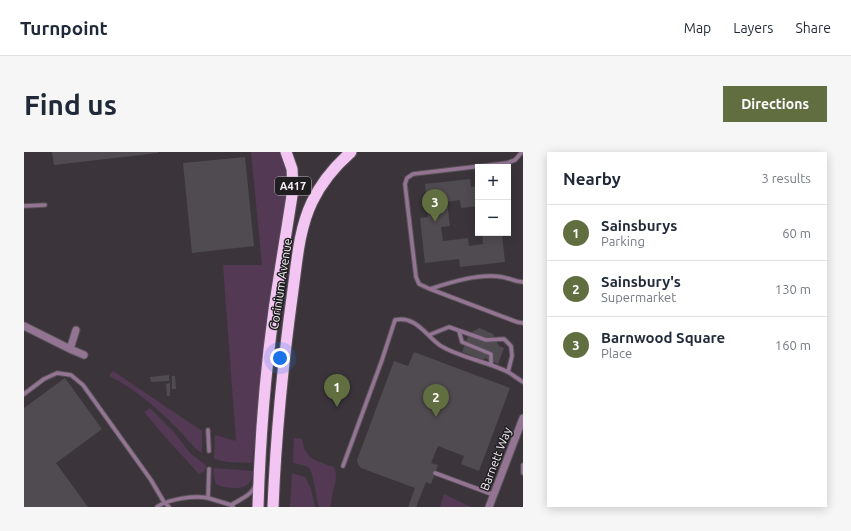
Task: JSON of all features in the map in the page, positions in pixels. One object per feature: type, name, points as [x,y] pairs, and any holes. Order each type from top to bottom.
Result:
[{"type":"highway","name":"Corinium Avenue","points":[[258,507],[265,398],[274,317],[293,189],[292,169],[286,152]]},
{"type":"highway","name":"Corinium Avenue","points":[[273,507],[277,430],[284,359],[304,225],[312,202],[319,189],[335,168],[351,152]]},
{"type":"street","points":[[24,326],[84,355]]},
{"type":"street","points":[[70,349],[76,330]]},
{"type":"street","name":"Barnett Way","points":[[489,507],[523,418]]},
{"type":"lane","points":[[522,152],[515,160],[507,163],[413,174],[407,178],[405,184],[416,277],[419,284],[523,323]]},
{"type":"lane","points":[[24,206],[45,205]]},
{"type":"lane","points":[[430,289],[460,279],[502,277],[523,282]]},
{"type":"lane","points":[[343,466],[395,320],[405,320],[416,324],[437,343],[447,349],[508,372],[523,382]]},
{"type":"lane","points":[[429,335],[449,327],[486,340],[504,339],[511,346],[512,356],[508,372]]},
{"type":"lane","points":[[459,331],[462,342],[491,354],[491,365]]},
{"type":"lane","points":[[24,394],[44,379],[57,373],[71,375],[83,385],[151,480],[164,502],[169,507]]},
{"type":"lane","points":[[208,430],[209,451]]},
{"type":"lane","points":[[523,465],[523,473]]},
{"type":"lane","points":[[208,498],[209,469]]},
{"type":"lane","points":[[435,473],[494,495]]},
{"type":"lane","points":[[157,507],[164,502],[177,499],[204,497],[232,506],[254,489],[259,475]]},
{"type":"shaded area","points":[[251,152],[279,152],[286,169],[288,185],[271,299],[252,463],[227,462],[214,459],[215,435],[236,441],[223,265],[262,265]]},
{"type":"shaded area","points":[[113,371],[202,431],[202,453],[195,448],[176,427],[153,406],[128,387],[109,376]]},
{"type":"shaded area","points":[[150,408],[174,432],[191,454],[206,465],[204,471],[199,474],[167,439],[144,412]]},
{"type":"shaded area","points":[[294,438],[302,439],[306,451],[313,459],[334,467],[336,476],[331,507],[319,507],[310,470],[306,466],[293,463]]},
{"type":"shaded area","points":[[213,468],[254,471],[251,480],[246,486],[233,488],[223,487],[216,484]]},
{"type":"shaded area","points":[[292,473],[305,477],[311,489],[315,507],[290,507]]},
{"type":"shaded area","points":[[444,494],[471,507],[440,507]]},
{"type":"building","points":[[52,152],[158,152],[158,153],[54,165]]},
{"type":"building","points":[[245,157],[254,246],[192,253],[183,163]]},
{"type":"building","points":[[470,179],[471,187],[475,186],[475,206],[461,208],[460,200],[447,202],[450,226],[441,227],[443,241],[468,238],[469,246],[483,244],[482,236],[502,236],[505,262],[460,267],[459,259],[425,263],[420,218],[428,217],[425,184]]},
{"type":"building","points":[[479,328],[493,334],[499,346],[504,348],[498,364],[485,358],[483,360],[462,352],[469,334]]},
{"type":"building","points":[[414,352],[510,388],[479,471],[461,464],[464,456],[438,446],[431,463],[438,465],[431,484],[426,482],[416,507],[408,507],[415,488],[361,468],[357,460],[394,361],[408,366]]},
{"type":"building","points":[[169,375],[169,381],[151,382],[150,377]]},
{"type":"building","points":[[172,376],[175,376],[176,389],[172,389]]},
{"type":"building","points":[[65,378],[102,429],[56,463],[88,507],[24,507],[24,408]]},
{"type":"building","points":[[170,383],[170,396],[167,396],[166,384]]},
{"type":"place","name":"Barnwood Square","points":[[435,222]]},
{"type":"place","name":"Sainsburys","points":[[337,407]]},
{"type":"place","name":"Sainsbury's","points":[[436,417]]}]
